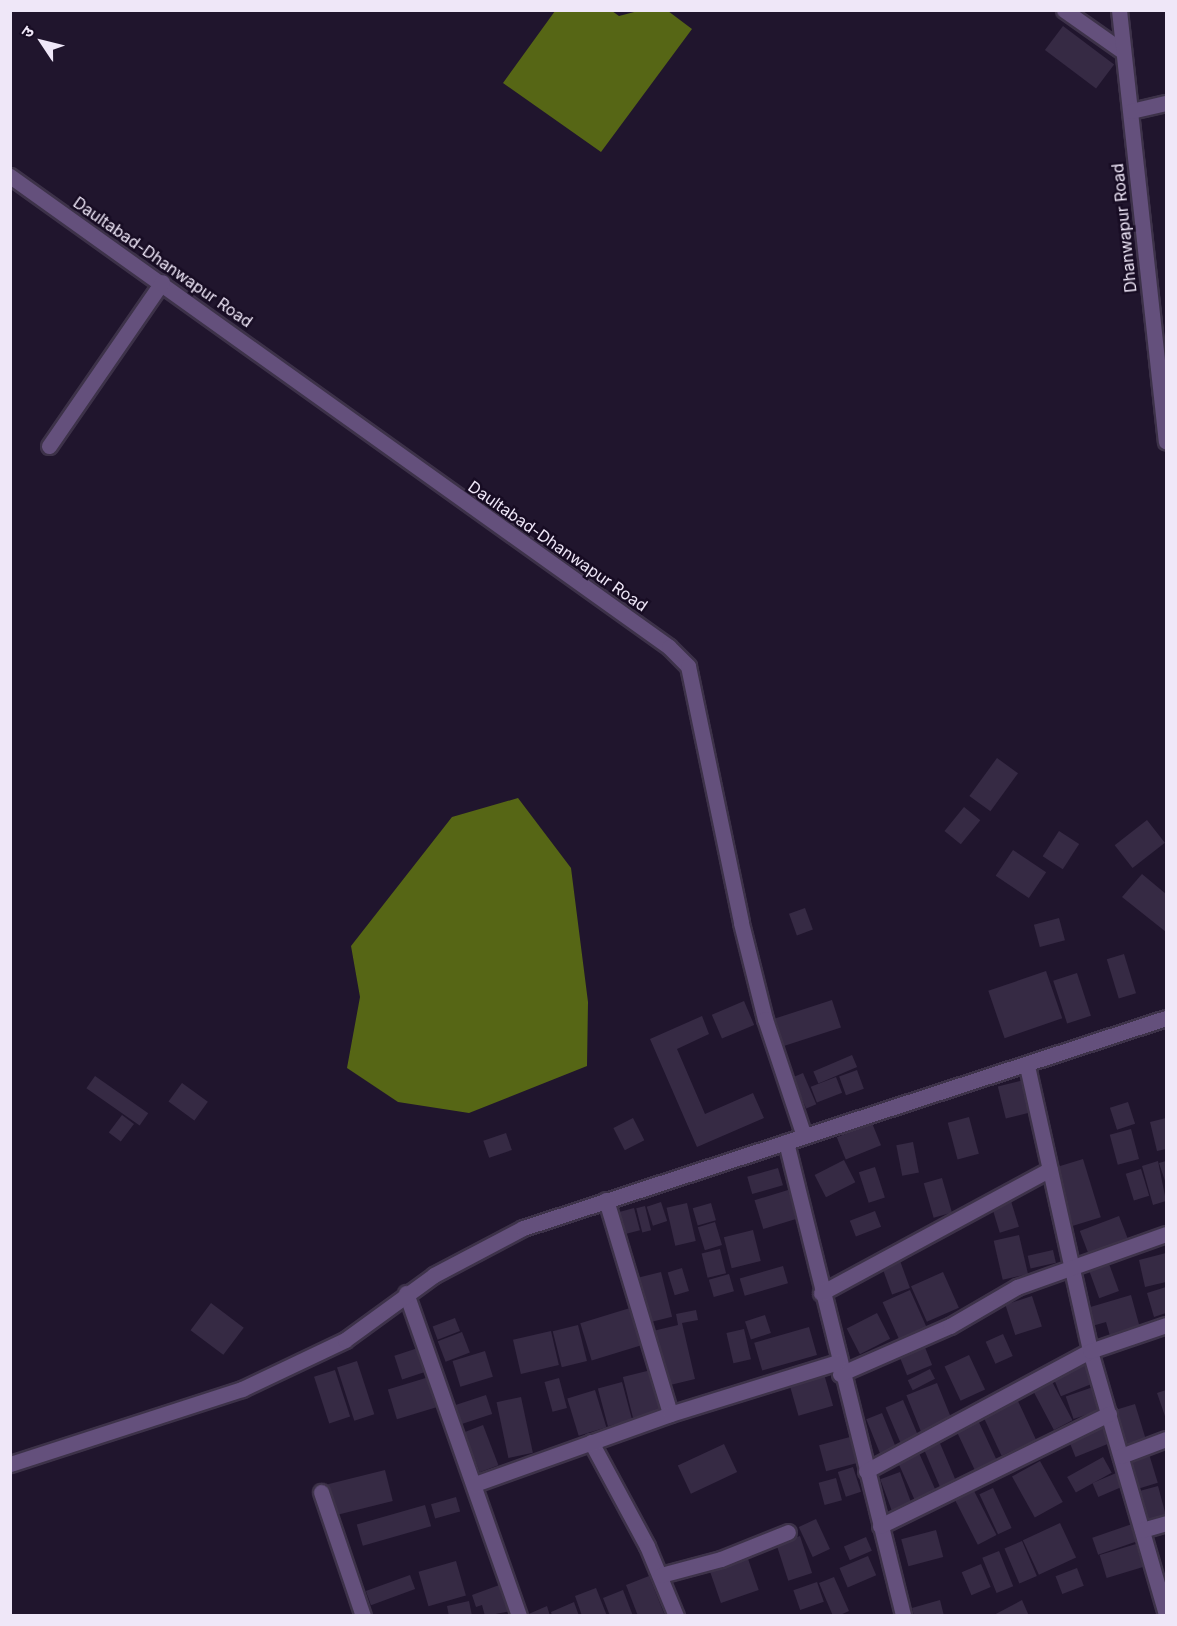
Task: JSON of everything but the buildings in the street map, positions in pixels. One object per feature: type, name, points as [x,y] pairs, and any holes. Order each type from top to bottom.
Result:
[{"type":"street","points":[[1064,10],[1121,50]]},
{"type":"street","name":"Dhanwapur Road","points":[[1119,10],[1121,50],[1131,111],[1167,441]]},
{"type":"street","points":[[1131,111],[1167,104]]},
{"type":"street","name":"Daultabad-Dhanwapur Road","points":[[10,176],[162,282],[669,647],[688,666],[695,686],[741,923],[765,1019],[804,1136]]},
{"type":"street","points":[[49,446],[162,282]]},
{"type":"street","points":[[10,1464],[242,1389],[345,1340],[406,1293],[523,1228],[1027,1066],[1167,1018]]},
{"type":"street","points":[[1027,1066],[1090,1351],[1166,1614],[1159,1616]]},
{"type":"street","points":[[786,1142],[839,1368],[903,1616]]},
{"type":"street","points":[[821,1293],[1050,1169]]},
{"type":"street","points":[[606,1200],[670,1414]]},
{"type":"street","points":[[475,1484],[670,1414],[839,1368],[950,1326],[1017,1287],[1167,1234]]},
{"type":"street","points":[[406,1293],[475,1484],[519,1616]]},
{"type":"street","points":[[866,1472],[1090,1351],[1167,1325]]},
{"type":"street","points":[[880,1526],[1109,1414]]},
{"type":"street","points":[[1121,1456],[1167,1439]]},
{"type":"street","points":[[591,1442],[661,1575],[676,1616]]},
{"type":"street","points":[[321,1492],[363,1616]]},
{"type":"street","points":[[1142,1530],[1167,1523]]},
{"type":"street","points":[[661,1575],[721,1559],[788,1532]]},
{"type":"shaded area","points":[[555,11],[612,11],[619,16],[638,11],[668,11],[692,29],[601,152],[503,83]]},
{"type":"shaded area","points":[[518,798],[571,868],[588,1002],[587,1066],[469,1113],[398,1102],[347,1068],[360,997],[351,946],[452,817]]}]
